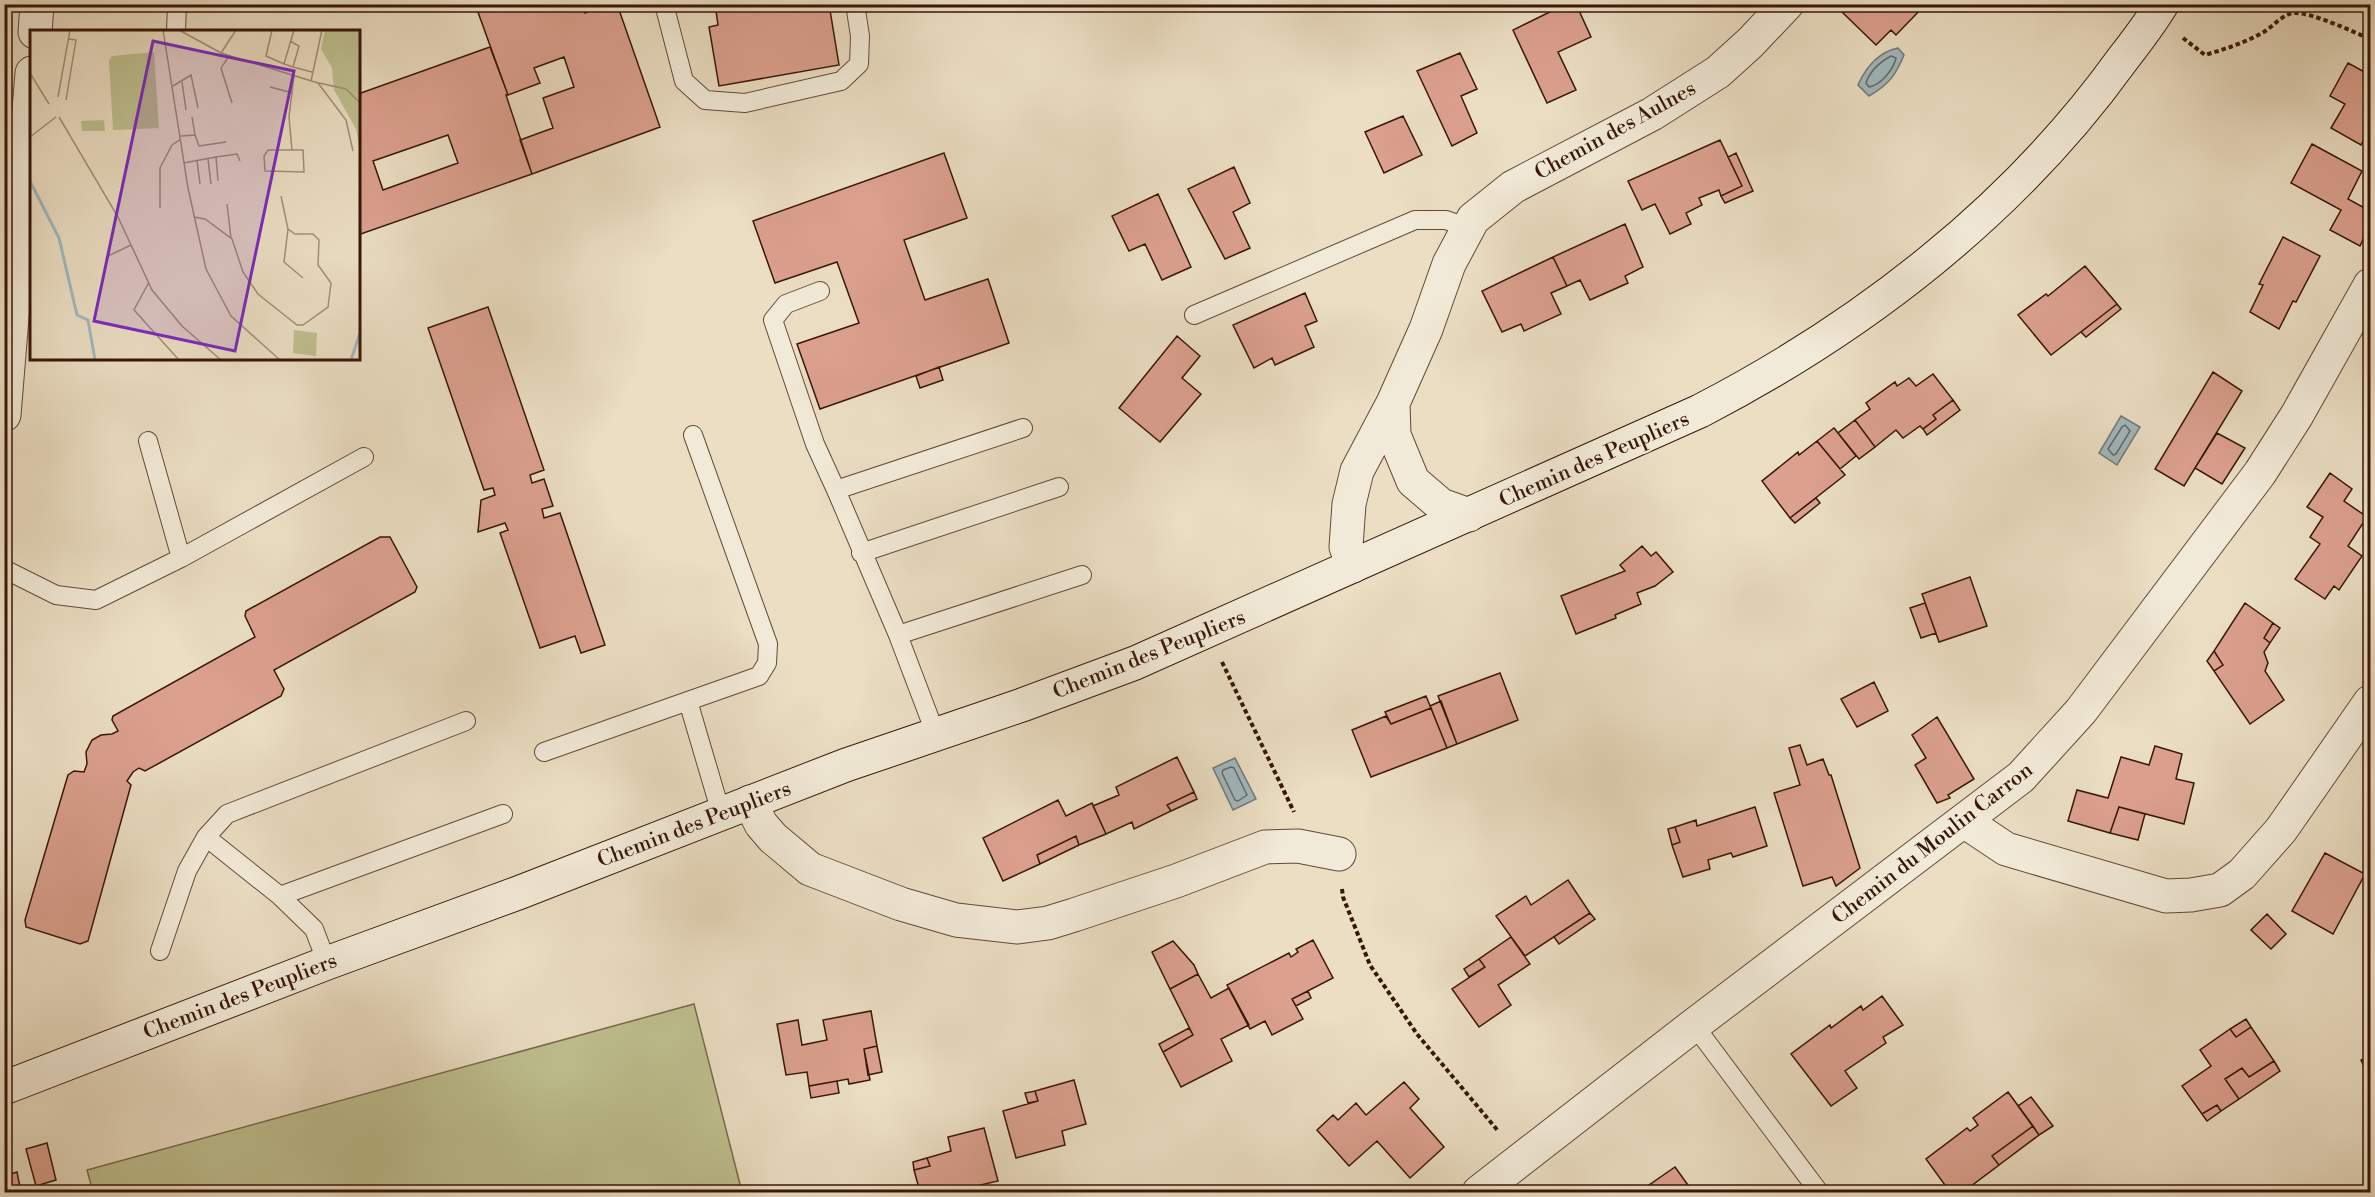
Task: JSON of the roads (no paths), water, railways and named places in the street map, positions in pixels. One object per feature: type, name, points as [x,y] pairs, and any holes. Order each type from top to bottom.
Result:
[{"type":"street","points":[[35,30],[37,4]]},
{"type":"street","name":"Chemin des Aulnes","points":[[1353,566],[1346,547],[1349,504],[1357,471],[1393,403],[1426,329],[1449,264],[1473,219],[1513,187],[1652,114],[1718,72],[1750,43],[1787,4]]},
{"type":"street","name":"Chemin des Peupliers","points":[[4,1088],[327,963],[518,893],[846,765],[1135,663],[1700,411],[1759,380],[1817,345],[1943,253],[2047,154],[2099,92],[2162,4]]},
{"type":"street","points":[[4,415],[30,97]]},
{"type":"street","name":"Chemin du Moulin Carron","points":[[1479,1192],[1694,1025],[2021,777],[2081,711],[2260,473],[2297,416],[2370,285]]},
{"type":"street","name":"Chemin des Aulnes","points":[[1393,403],[1394,435],[1413,481],[1441,505],[1469,515]]},
{"type":"street","points":[[1964,821],[2006,849],[2166,896],[2220,890],[2242,874],[2281,830],[2370,702]]},
{"type":"street","points":[[735,808],[767,831],[810,869],[901,904],[956,920],[1018,927],[1048,923],[1074,915],[1176,881],[1265,847],[1298,846],[1339,854]]},
{"type":"lane","points":[[176,30],[177,4]]},
{"type":"lane","points":[[664,4],[684,81],[705,100],[745,103],[841,81],[859,64],[860,36],[855,4]]},
{"type":"lane","points":[[1194,315],[1415,220],[1446,220],[1468,228]]},
{"type":"lane","points":[[820,291],[786,304],[773,320],[815,444],[898,635],[936,735]]},
{"type":"lane","points":[[836,490],[1023,428]]},
{"type":"lane","points":[[544,752],[759,676],[767,663],[768,644],[693,435]]},
{"type":"lane","points":[[148,441],[181,558]]},
{"type":"lane","points":[[4,569],[56,595],[96,600],[181,558],[364,457]]},
{"type":"lane","points":[[861,553],[1059,487]]},
{"type":"lane","points":[[898,635],[1082,575]]},
{"type":"lane","points":[[688,701],[735,808]]},
{"type":"lane","points":[[160,951],[187,871],[206,837],[227,814],[466,721]]},
{"type":"lane","points":[[280,896],[503,814]]},
{"type":"lane","points":[[206,837],[280,896],[314,929],[327,963]]},
{"type":"lane","points":[[1694,1025],[1819,1192]]},
{"type":"water","points":[[1898,48],[1904,55],[1895,73],[1887,83],[1869,96],[1858,85],[1865,72],[1879,57]]},
{"type":"water","points":[[2121,416],[2140,427],[2117,465],[2099,453]]},
{"type":"water","points":[[1235,758],[1256,799],[1233,810],[1213,768]]}]
